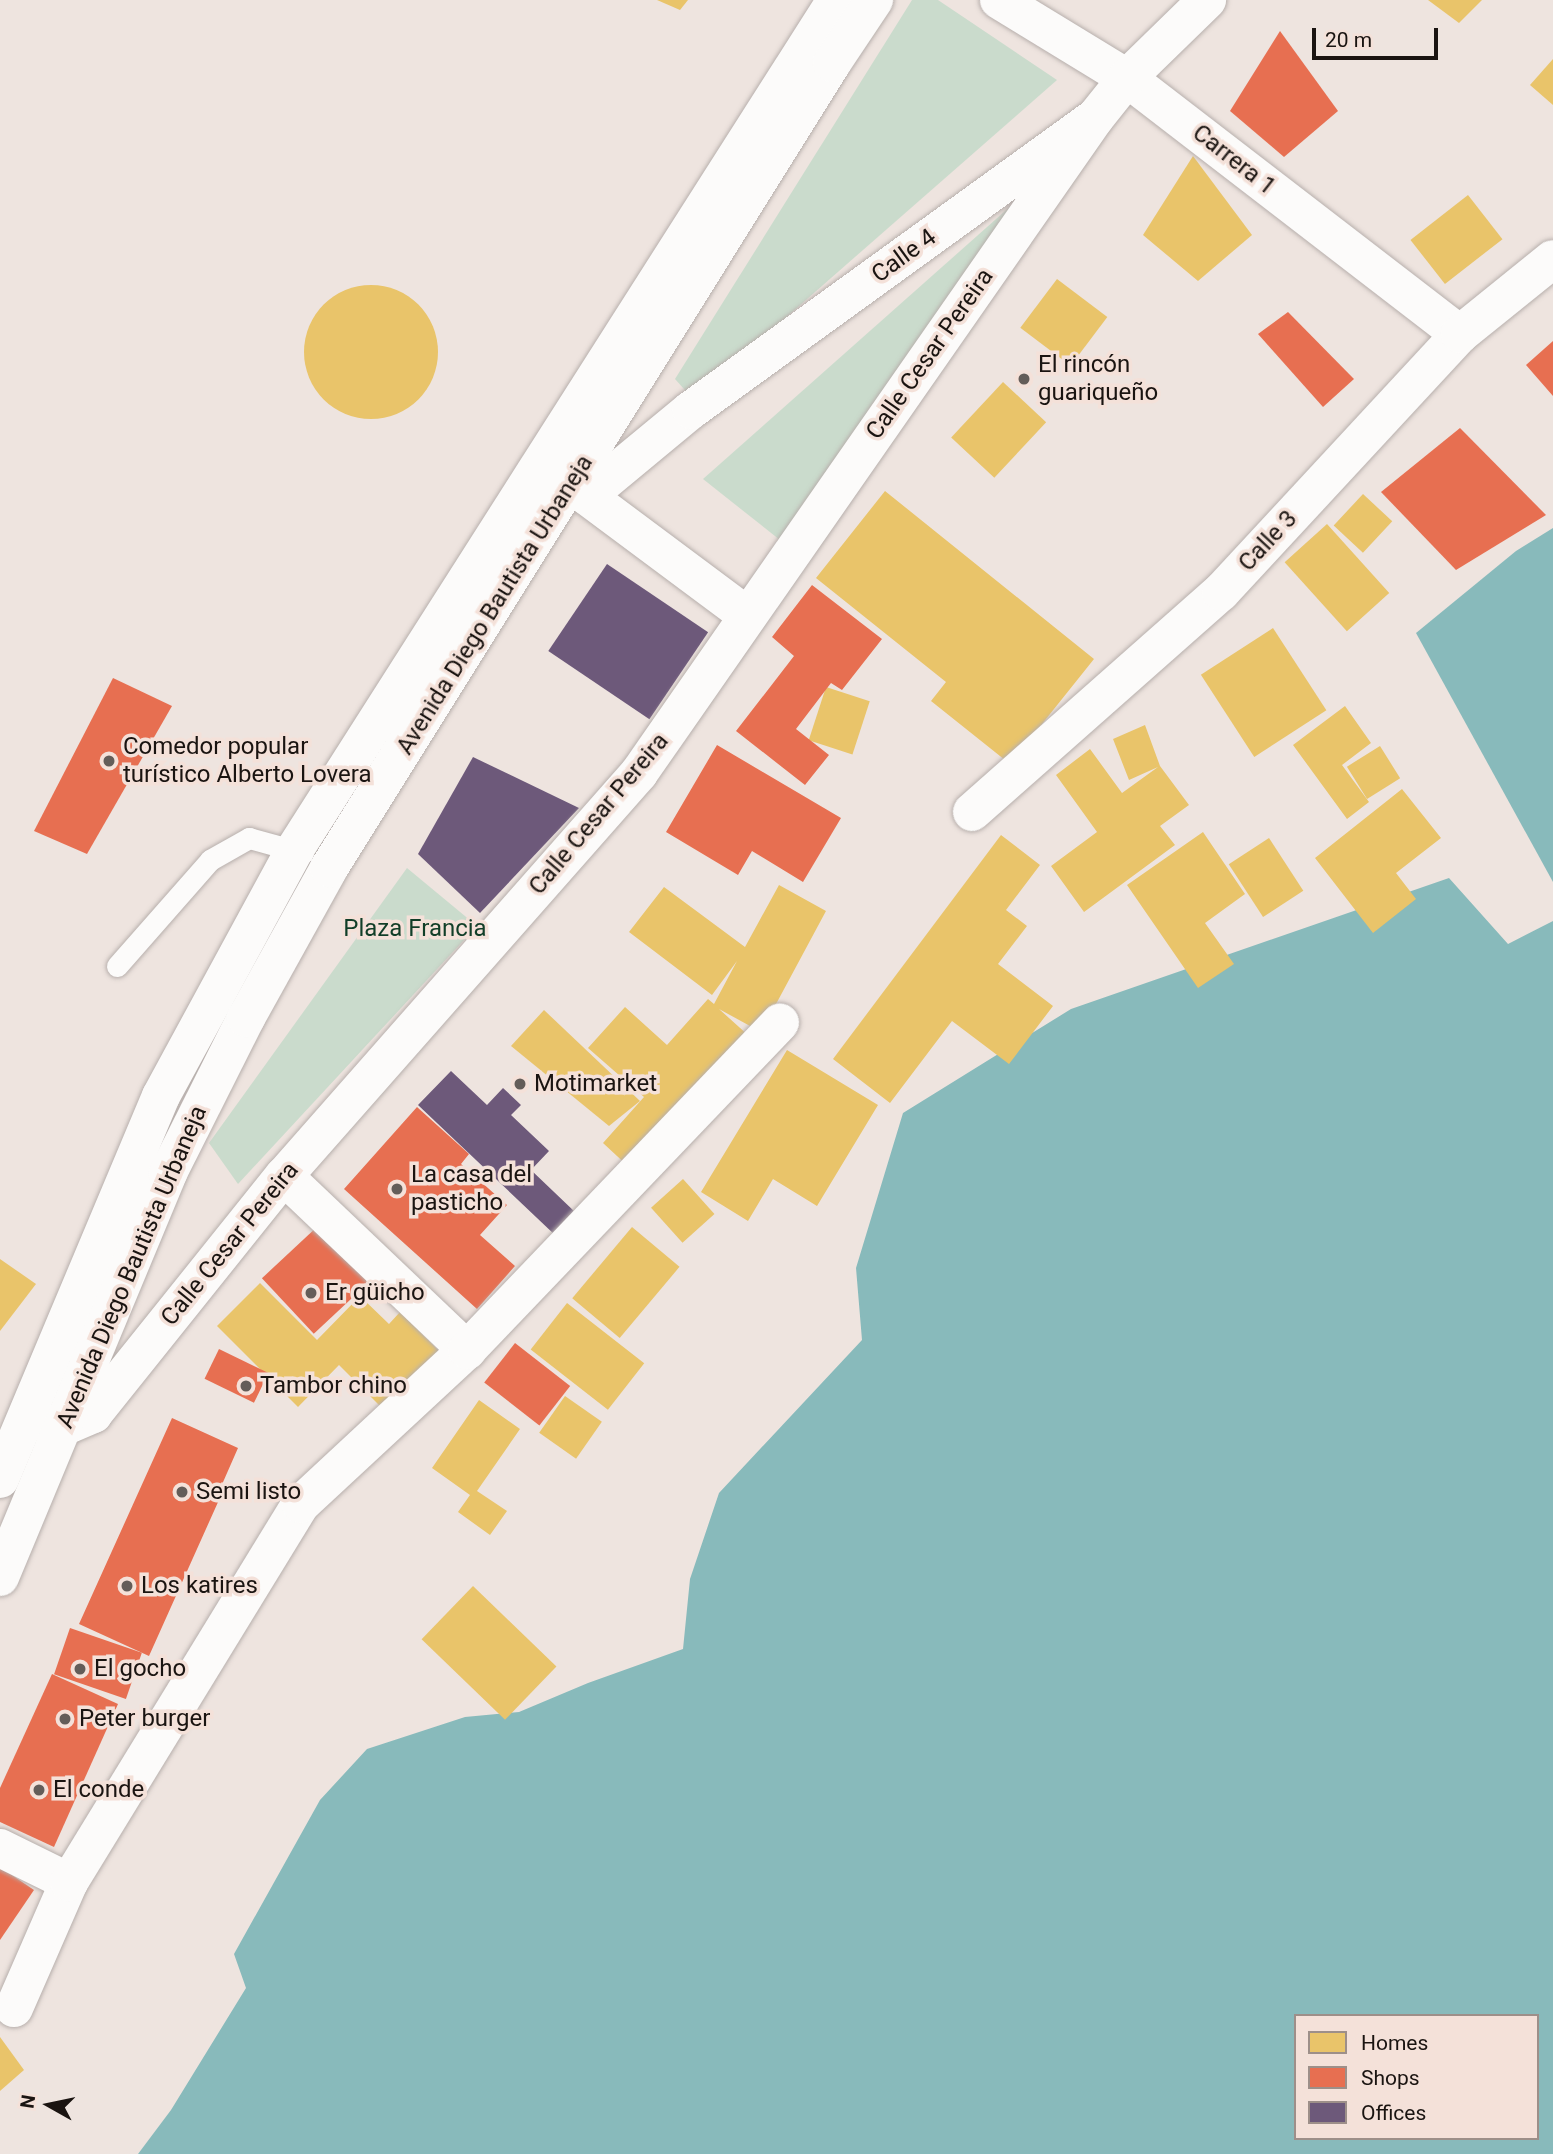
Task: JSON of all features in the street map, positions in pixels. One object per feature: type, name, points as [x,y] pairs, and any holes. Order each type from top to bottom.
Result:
[{"type":"street","name":"Avenida Diego Bautista Urbaneja","points":[[0,1577],[45,1423],[161,1096],[295,849],[835,0]]},
{"type":"street","name":"Avenida Diego Bautista Urbaneja","points":[[0,1479],[45,1423],[246,1018],[329,868],[579,490],[657,345],[874,0]]},
{"type":"street","name":"Carrera 1","points":[[999,0],[1127,78],[1460,334]]},
{"type":"street","name":"Calle 4","points":[[579,490],[1095,118],[1127,78],[1207,0]]},
{"type":"street","name":"Calle Cesar Pereira","points":[[45,1423],[93,1414],[284,1176],[639,773],[1095,118]]},
{"type":"street","name":"Calle 3","points":[[972,813],[1221,592],[1460,334],[1553,259]]},
{"type":"street","points":[[657,345],[651,370],[656,404],[673,412],[691,410]]},
{"type":"street","points":[[541,463],[748,616]]},
{"type":"street","points":[[14,2008],[69,1882],[300,1504],[467,1350],[780,1023]]},
{"type":"street","points":[[284,1176],[467,1350]]},
{"type":"street","points":[[0,1848],[69,1882]]},
{"type":"lane","points":[[117,966],[210,860],[248,838],[295,849],[329,868]]},
{"type":"green space","points":[[912,0],[938,0],[1057,80],[693,399],[675,379]]},
{"type":"green space","points":[[1048,173],[785,544],[703,479]]},
{"type":"green space","name":"Plaza Francia","points":[[407,868],[477,926],[238,1184],[209,1143]]},
{"type":"water","points":[[1553,528],[1553,882],[1416,633],[1516,551]]},
{"type":"water","points":[[1449,878],[1508,944],[1553,921],[1553,2154],[138,2154],[171,2110],[246,1988],[234,1954],[320,1800],[367,1749],[465,1717],[519,1712],[588,1683],[683,1649],[690,1579],[719,1493],[862,1340],[856,1268],[903,1113],[1071,1009]]},
{"type":"building: Homes","points":[[657,0],[688,0],[680,10]]},
{"type":"building: Homes","points":[[1428,0],[1482,0],[1459,23]]},
{"type":"building: Homes","points":[[1553,59],[1553,105],[1530,85]]},
{"type":"building: Homes","points":[[1193,156],[1252,235],[1198,281],[1143,235]]},
{"type":"building: Homes","points":[[1468,195],[1502,239],[1445,284],[1410,240]]},
{"type":"building: Homes","points":[[1057,279],[1107,317],[1071,366],[1020,328]]},
{"type":"building: Homes","points":[[371,285],[397,290],[419,304],[433,326],[438,352],[433,378],[419,400],[397,414],[371,419],[345,414],[323,400],[309,378],[304,352],[309,326],[323,304],[345,290]]},
{"type":"building: Homes","points":[[1003,382],[1046,422],[994,478],[951,438]]},
{"type":"building: Homes","points":[[885,491],[1094,659],[1010,764],[931,701],[946,682],[816,578]]},
{"type":"building: Homes","points":[[1363,494],[1392,521],[1363,553],[1334,525]]},
{"type":"building: Homes","points":[[1327,524],[1389,593],[1347,631],[1285,562]]},
{"type":"building: Homes","points":[[1273,628],[1326,710],[1254,757],[1201,675]]},
{"type":"building: Homes","points":[[826,687],[870,701],[852,754],[809,740]]},
{"type":"building: Homes","points":[[1345,706],[1371,743],[1342,765],[1369,802],[1347,819],[1293,745]]},
{"type":"building: Homes","points":[[1145,725],[1160,766],[1189,805],[1160,826],[1175,845],[1084,912],[1051,866],[1097,832],[1056,775],[1090,749],[1122,793],[1158,767],[1129,780],[1113,739]]},
{"type":"building: Homes","points":[[1380,746],[1400,778],[1367,799],[1347,767]]},
{"type":"building: Homes","points":[[1402,789],[1441,838],[1396,873],[1416,899],[1373,933],[1315,858]]},
{"type":"building: Homes","points":[[1203,832],[1245,894],[1205,923],[1234,964],[1198,988],[1127,885]]},
{"type":"building: Homes","points":[[1001,835],[1040,865],[1006,910],[1027,926],[998,964],[1053,1006],[1009,1064],[952,1021],[890,1103],[833,1059]]},
{"type":"building: Homes","points":[[1269,838],[1303,891],[1263,917],[1229,864]]},
{"type":"building: Homes","points":[[779,885],[826,911],[761,1032],[719,1009],[749,1036],[631,1169],[603,1143],[644,1097],[588,1048],[625,1007],[667,1045],[708,999],[714,1004],[737,961],[712,995],[629,932],[664,887],[745,947]]},
{"type":"building: Homes","points":[[544,1010],[640,1101],[609,1126],[511,1046]]},
{"type":"building: Homes","points":[[787,1050],[878,1105],[817,1206],[773,1179],[748,1221],[701,1192]]},
{"type":"building: Homes","points":[[683,1179],[714,1214],[682,1243],[651,1208]]},
{"type":"building: Homes","points":[[632,1227],[679,1267],[620,1338],[572,1298]]},
{"type":"building: Homes","points":[[0,1259],[36,1284],[0,1331]]},
{"type":"building: Homes","points":[[260,1283],[317,1340],[360,1296],[389,1324],[400,1312],[443,1355],[387,1413],[339,1365],[298,1407],[217,1326]]},
{"type":"building: Homes","points":[[567,1303],[644,1363],[608,1410],[531,1349]]},
{"type":"building: Homes","points":[[565,1396],[602,1422],[576,1459],[539,1433]]},
{"type":"building: Homes","points":[[479,1400],[520,1429],[477,1491],[507,1511],[490,1535],[458,1512],[470,1495],[432,1468]]},
{"type":"building: Homes","points":[[473,1586],[556,1667],[505,1720],[422,1639]]},
{"type":"building: Homes","points":[[0,2037],[24,2070],[0,2091]]},
{"type":"building: Shops","points":[[1280,31],[1338,111],[1284,157],[1230,111]]},
{"type":"building: Shops","points":[[1288,312],[1354,379],[1323,407],[1258,334]]},
{"type":"building: Shops","points":[[1553,341],[1553,396],[1526,365]]},
{"type":"building: Shops","points":[[1460,428],[1546,515],[1456,570],[1381,492]]},
{"type":"building: Shops","points":[[812,585],[882,639],[842,690],[831,683],[796,729],[829,755],[805,785],[736,731],[794,656],[772,637]]},
{"type":"building: Shops","points":[[113,678],[172,706],[87,854],[34,831]]},
{"type":"building: Shops","points":[[717,745],[841,818],[803,882],[752,851],[738,875],[666,832]]},
{"type":"building: Shops","points":[[417,1107],[469,1154],[461,1164],[507,1205],[480,1235],[515,1266],[477,1309],[344,1189]]},
{"type":"building: Shops","points":[[319,1225],[371,1281],[314,1334],[262,1278]]},
{"type":"building: Shops","points":[[515,1343],[570,1386],[539,1425],[484,1382]]},
{"type":"building: Shops","points":[[219,1349],[268,1373],[254,1403],[205,1379]]},
{"type":"building: Shops","points":[[172,1418],[238,1448],[220,1489],[223,1491],[149,1656],[79,1624]]},
{"type":"building: Shops","points":[[70,1628],[142,1653],[126,1699],[54,1674]]},
{"type":"building: Shops","points":[[52,1674],[118,1704],[54,1847],[0,1822],[0,1788]]},
{"type":"building: Shops","points":[[0,1867],[34,1890],[0,1940]]},
{"type":"building: Offices","points":[[607,564],[708,632],[649,719],[548,651]]},
{"type":"building: Offices","points":[[473,757],[579,808],[480,913],[418,854]]},
{"type":"building: Offices","points":[[451,1071],[487,1105],[503,1088],[521,1105],[511,1115],[549,1151],[531,1170],[576,1213],[556,1236],[418,1105]]},
{"type":"place","name":"El rincón guariqueño","points":[[1024,379]]},
{"type":"place","name":"Comedor popular turístico Alberto Lovera","points":[[109,761]]},
{"type":"place","name":"Motimarket","points":[[520,1084]]},
{"type":"place","name":"La casa del pasticho","points":[[397,1189]]},
{"type":"place","name":"Er güicho","points":[[311,1293]]},
{"type":"place","name":"Tambor chino","points":[[246,1386]]},
{"type":"place","name":"Semi listo","points":[[182,1492]]},
{"type":"place","name":"Los katires","points":[[127,1586]]},
{"type":"place","name":"El gocho","points":[[80,1669]]},
{"type":"place","name":"Peter burger","points":[[65,1719]]},
{"type":"place","name":"El conde","points":[[39,1790]]}]
